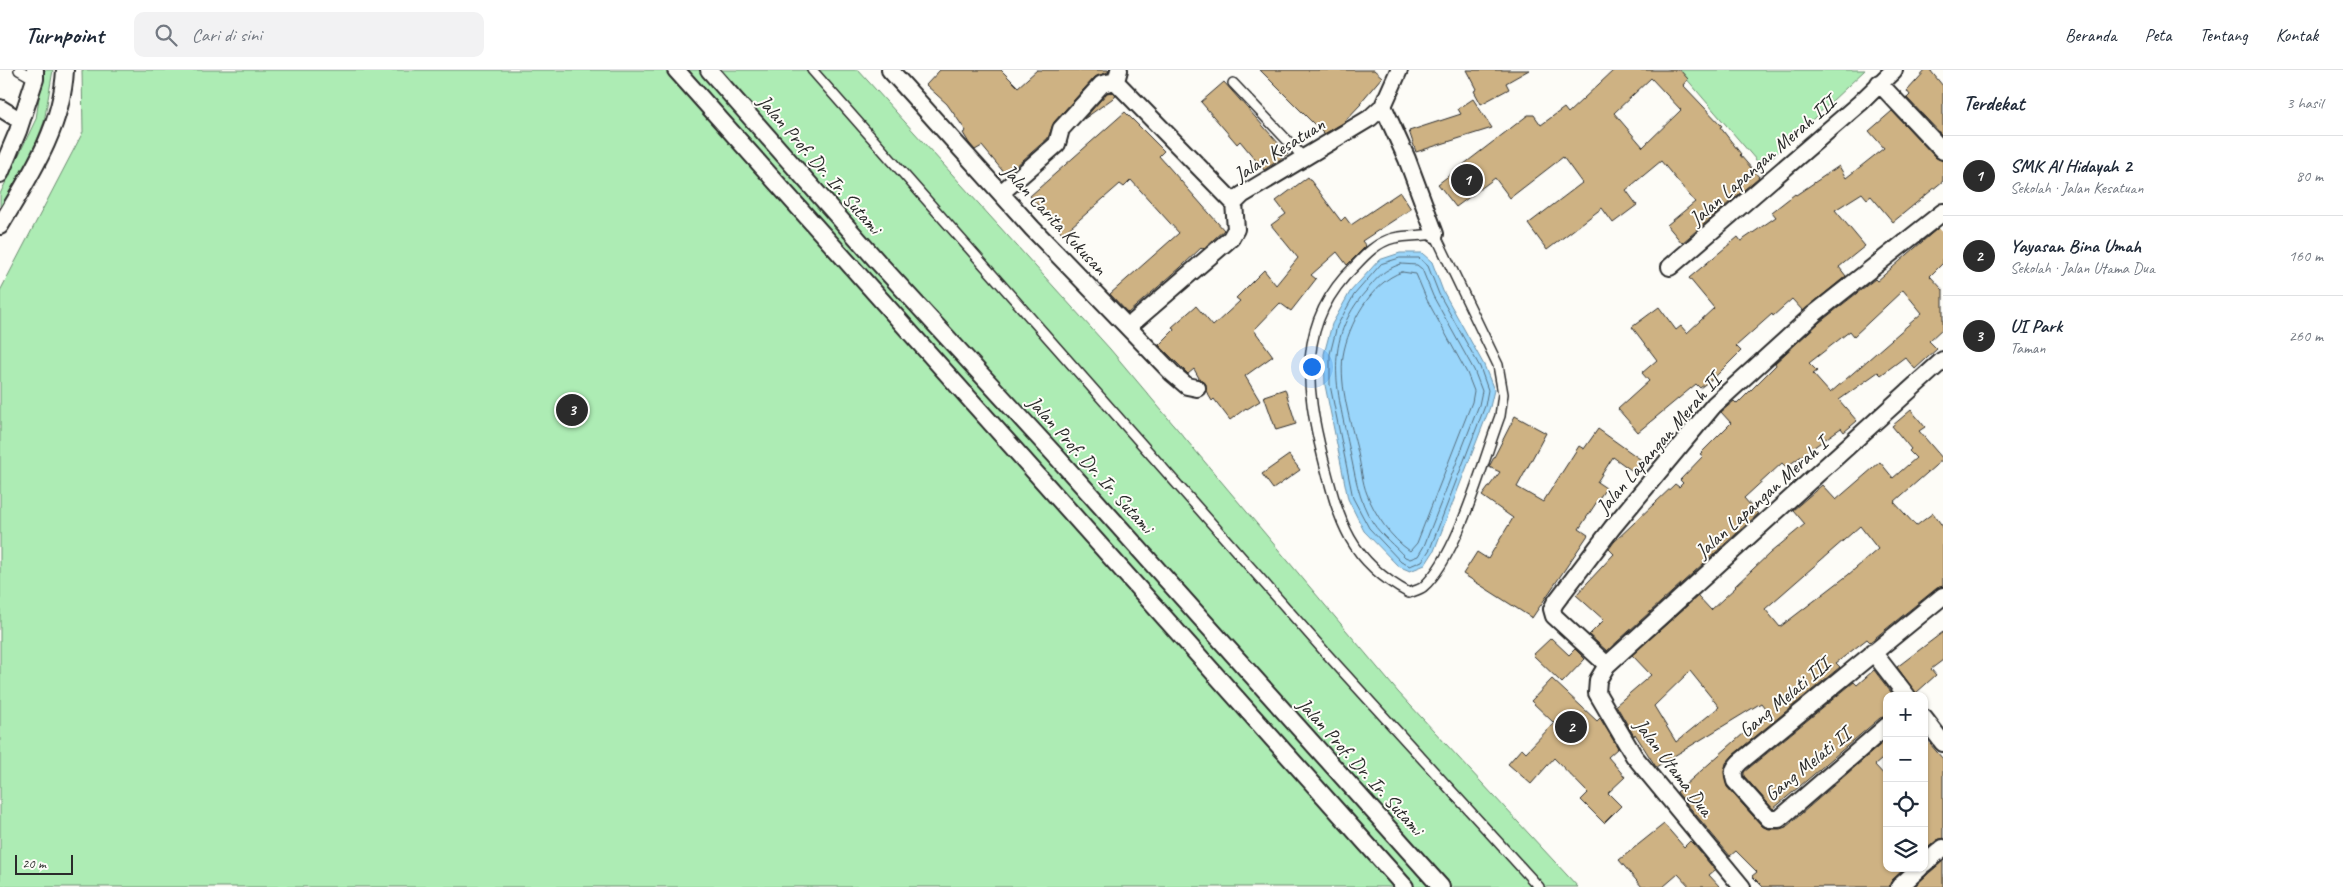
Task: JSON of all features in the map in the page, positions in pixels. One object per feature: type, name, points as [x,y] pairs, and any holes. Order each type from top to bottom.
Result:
[{"type":"street","points":[[0,226],[44,150],[58,115],[65,70]]},
{"type":"street","points":[[676,70],[1406,887]]},
{"type":"street","name":"Jalan Prof. Dr. Ir. Sutami","points":[[709,70],[878,262],[1055,455],[1441,887]]},
{"type":"street","name":"Jalan Carita Kukusan","points":[[890,70],[1000,193],[1179,381],[1197,388]]},
{"type":"street","name":"Jalan Kesatuan","points":[[1128,327],[1231,238],[1236,229],[1234,203],[1242,195],[1370,118],[1383,106],[1399,70]]},
{"type":"street","name":"Jalan Lapangan Merah III","points":[[1670,267],[1853,110],[1894,70]]},
{"type":"street","points":[[0,174],[21,121],[35,74]]},
{"type":"street","points":[[1000,193],[1057,144],[1061,129],[1102,84],[1118,75],[1234,203]]},
{"type":"street","points":[[1879,83],[1943,151]]},
{"type":"street","points":[[1383,106],[1407,159],[1435,234]]},
{"type":"street","points":[[0,108],[21,121]]},
{"type":"street","name":"Jalan Lapangan Merah II","points":[[1607,665],[1554,616],[1552,609],[1555,602],[1612,528],[1714,405],[1814,314],[1943,212]]},
{"type":"street","name":"Jalan Lapangan Merah I","points":[[1607,665],[1943,360]]},
{"type":"street","name":"Gang Melati III","points":[[1735,781],[1733,772],[1740,762],[1943,596]]},
{"type":"street","points":[[1873,652],[1904,692]]},
{"type":"street","name":"Jalan Utama Dua","points":[[1607,665],[1598,680],[1597,693],[1634,756],[1742,887]]},
{"type":"street","points":[[1928,723],[1943,743]]},
{"type":"street","name":"Gang Melati II","points":[[1735,781],[1769,819],[1779,819],[1883,729]]},
{"type":"street","points":[[1928,861],[1943,848]]},
{"type":"street","points":[[1899,887],[1916,872]]},
{"type":"lane","points":[[19,70],[35,74]]},
{"type":"lane","points":[[812,70],[1325,652],[1539,887]]},
{"type":"lane","points":[[1233,84],[1304,158]]},
{"type":"lane","points":[[1435,234],[1498,365],[1503,394],[1500,416],[1454,542],[1438,569],[1422,588],[1409,593],[1391,583],[1363,559],[1347,535],[1336,508],[1313,420],[1308,376],[1310,343],[1323,309],[1342,278],[1372,249],[1392,238],[1435,234]]},
{"type":"green space","points":[[43,70],[53,70],[44,122],[34,148],[0,215],[0,194],[36,119]]},
{"type":"green space","points":[[82,70],[858,70],[1110,349],[1398,692],[1578,887],[0,887],[0,291],[83,132]]},
{"type":"green space","points":[[1679,70],[1865,70],[1762,167]]},
{"type":"water","points":[[1400,253],[1422,253],[1432,262],[1443,291],[1484,365],[1494,390],[1490,407],[1434,551],[1425,565],[1410,571],[1398,566],[1364,531],[1348,499],[1325,385],[1324,354],[1332,324],[1350,292],[1379,260]]},
{"type":"building","points":[[940,70],[1001,70],[1018,87],[1037,70],[1109,70],[1095,77],[1054,122],[1048,138],[1006,175],[982,146],[975,150],[963,133],[966,131],[947,104],[926,85]]},
{"type":"building","points":[[1260,70],[1374,70],[1382,77],[1343,123],[1324,134]]},
{"type":"building","points":[[1467,70],[1529,70],[1506,83],[1509,89],[1481,104],[1474,91],[1477,89]]},
{"type":"building","points":[[1614,70],[1680,70],[1688,79],[1683,85],[1722,126],[1720,127],[1740,155],[1759,177],[1682,243],[1667,225],[1695,202],[1661,161],[1626,190],[1637,205],[1613,223],[1602,208],[1547,250],[1528,224],[1582,183],[1563,157],[1510,198],[1495,178],[1456,207],[1438,184],[1528,115],[1534,115],[1541,125],[1564,108],[1568,113]],"holes":[[[1651,78],[1681,110],[1643,147],[1614,113]]]},
{"type":"building","points":[[1926,70],[1930,70],[1943,86],[1943,136],[1907,98],[1910,95],[1907,91]]},
{"type":"building","points":[[1224,82],[1288,154],[1264,170],[1240,141],[1237,144],[1201,102]]},
{"type":"building","points":[[1112,92],[1116,96],[1084,119],[1107,93]]},
{"type":"building","points":[[1473,99],[1492,128],[1416,152],[1409,131],[1461,114],[1458,109]]},
{"type":"building","points":[[1892,111],[1936,158],[1943,161],[1943,181],[1893,222],[1871,196],[1867,199],[1862,193],[1835,210],[1865,246],[1839,267],[1846,276],[1803,311],[1792,299],[1773,316],[1772,314],[1736,346],[1741,351],[1717,375],[1700,388],[1696,384],[1638,432],[1618,409],[1649,381],[1642,373],[1657,360],[1632,327],[1659,307],[1676,330],[1681,326],[1687,333],[1714,308],[1689,278],[1738,237],[1741,241],[1776,217],[1772,212],[1795,194],[1839,166],[1846,178],[1884,148],[1869,131]]},
{"type":"building","points":[[1125,112],[1164,151],[1159,156],[1224,230],[1203,249],[1202,247],[1128,313],[1110,294],[1179,233],[1131,180],[1124,187],[1120,184],[1063,234],[1030,196]]},
{"type":"building","points":[[1308,177],[1341,221],[1345,217],[1351,225],[1400,192],[1411,209],[1362,241],[1366,246],[1347,265],[1337,252],[1311,275],[1316,279],[1291,311],[1280,303],[1254,330],[1273,356],[1245,376],[1260,401],[1246,408],[1230,420],[1214,399],[1212,401],[1206,391],[1206,384],[1199,378],[1194,369],[1188,374],[1159,345],[1174,330],[1172,327],[1196,306],[1213,326],[1240,301],[1236,298],[1264,270],[1276,285],[1298,258],[1271,225],[1286,214],[1276,201]]},
{"type":"building","points":[[1938,228],[1943,233],[1943,263],[1930,276],[1943,290],[1943,328],[1929,341],[1937,349],[1915,369],[1905,357],[1881,375],[1878,372],[1839,400],[1857,421],[1844,432],[1841,428],[1786,467],[1782,463],[1744,498],[1758,514],[1607,651],[1589,635],[1604,620],[1576,595],[1614,554],[1609,549],[1614,542],[1675,484],[1679,487],[1683,483],[1680,480],[1703,456],[1700,454],[1731,423],[1721,412],[1734,401],[1737,404],[1776,365],[1775,363],[1820,322],[1875,279],[1877,281]],"holes":[[[1903,290],[1922,313],[1830,393],[1813,374],[1817,371],[1809,363],[1850,331],[1854,336]]]},
{"type":"building","points":[[1285,389],[1296,424],[1276,430],[1264,396]]},
{"type":"building","points":[[1911,410],[1925,427],[1919,431],[1943,459],[1894,502],[1916,526],[1933,513],[1943,527],[1943,586],[1937,588],[1870,642],[1867,639],[1836,663],[1840,667],[1733,755],[1726,763],[1724,772],[1727,787],[1762,826],[1769,829],[1780,829],[1786,827],[1883,742],[1883,758],[1875,765],[1883,774],[1883,872],[1901,872],[1892,880],[1889,887],[1763,887],[1752,876],[1757,872],[1736,851],[1730,856],[1677,792],[1768,712],[1761,703],[1656,767],[1635,734],[1634,736],[1616,705],[1651,675],[1632,655],[1698,596],[1711,610],[1770,553],[1805,524],[1793,510],[1822,485],[1836,500],[1880,462],[1893,478],[1916,458],[1909,451],[1911,449],[1892,426]],"holes":[[[1860,526],[1878,549],[1848,575],[1780,627],[1765,609]],[[1690,671],[1719,707],[1676,742],[1654,706]]]},
{"type":"building","points":[[1515,416],[1546,433],[1517,487],[1543,502],[1579,446],[1584,449],[1598,429],[1647,464],[1638,475],[1613,457],[1597,482],[1606,488],[1579,529],[1588,535],[1532,618],[1463,574],[1477,552],[1488,559],[1513,518],[1482,496],[1500,472],[1489,467]]},
{"type":"building","points":[[1289,455],[1300,470],[1273,489],[1262,474]]},
{"type":"building","points":[[1943,632],[1943,660],[1931,669],[1936,675],[1917,692],[1897,667]]},
{"type":"building","points":[[1551,638],[1569,655],[1575,649],[1585,659],[1562,683],[1533,655]]},
{"type":"building","points":[[1874,670],[1891,692],[1883,692],[1883,717],[1773,809],[1744,776],[1744,772],[1854,682],[1857,685]]},
{"type":"building","points":[[1552,679],[1597,721],[1600,718],[1618,748],[1608,757],[1625,777],[1608,793],[1621,806],[1604,823],[1581,800],[1588,793],[1554,758],[1531,784],[1508,764],[1522,748],[1526,752],[1554,723],[1531,701]]},
{"type":"building","points":[[1928,742],[1943,759],[1943,838],[1937,840],[1928,848]]},
{"type":"building","points":[[1664,824],[1684,847],[1690,841],[1694,845],[1715,870],[1709,875],[1720,887],[1690,887],[1678,874],[1663,887],[1642,887],[1619,860]]},
{"type":"building","points":[[1943,861],[1943,887],[1914,887],[1929,873]]},
{"type":"place","name":"SMK Al Hidayah 2","points":[[1467,180]]},
{"type":"place","name":"UI Park","points":[[572,410]]},
{"type":"place","name":"Yayasan Bina Umah","points":[[1571,727]]}]
